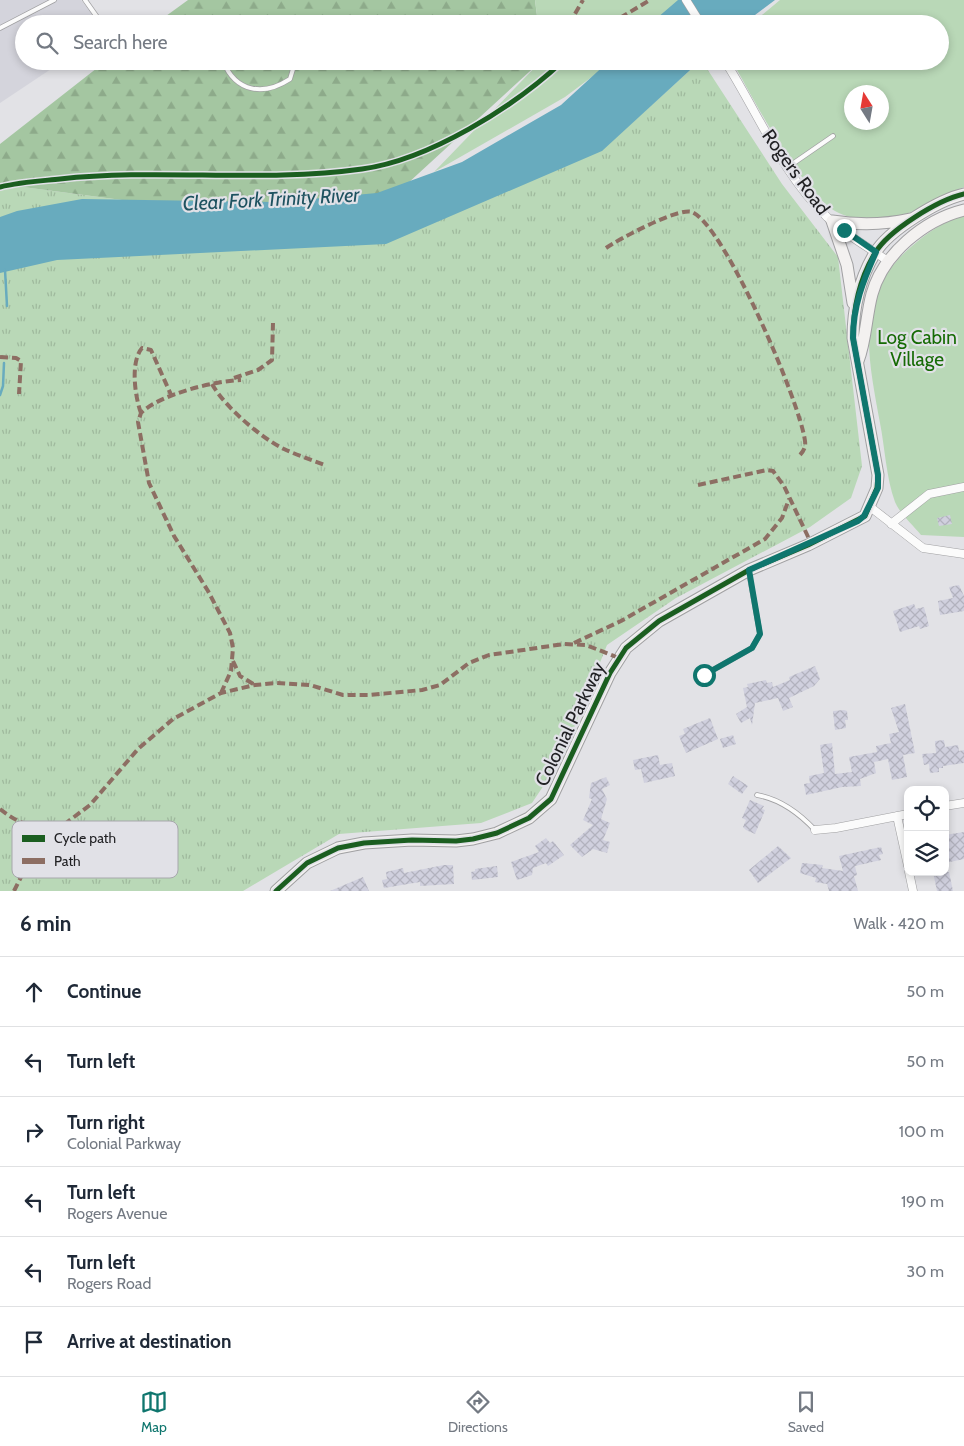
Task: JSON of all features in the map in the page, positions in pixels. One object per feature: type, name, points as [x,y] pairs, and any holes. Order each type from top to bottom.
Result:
[{"type":"street","points":[[686,0],[695,15]]},
{"type":"street","name":"Rogers Road","points":[[730,70],[788,167],[809,196],[832,221],[889,262]]},
{"type":"street","points":[[854,313],[860,288],[876,252],[912,219],[940,202],[964,194]]},
{"type":"street","points":[[858,361],[862,351],[872,293],[879,276],[889,262],[916,234],[936,220],[964,210]]},
{"type":"street","points":[[912,219],[887,224],[864,225],[832,221],[847,265],[854,313],[853,338],[878,475],[878,488],[869,506],[923,548],[964,554]]},
{"type":"street","points":[[891,524],[929,494],[964,486]]},
{"type":"street","name":"Colonial Parkway","points":[[276,891],[307,863],[338,848],[364,843],[474,839],[497,833],[529,818],[551,799],[610,673],[626,648],[659,621],[749,570],[858,521],[864,516],[869,506]]},
{"type":"street","points":[[949,805],[964,803]]},
{"type":"street","points":[[815,830],[836,828],[904,815]]},
{"type":"street","points":[[897,816],[904,848]]},
{"type":"street","points":[[910,876],[913,891]]},
{"type":"lane","points":[[25,15],[54,0]]},
{"type":"lane","points":[[85,0],[96,15]]},
{"type":"lane","points":[[0,28],[15,20]]},
{"type":"lane","points":[[228,70],[237,84],[251,89],[276,89],[290,79],[293,70]]},
{"type":"lane","points":[[788,167],[833,136]]},
{"type":"lane","points":[[704,675],[752,648],[760,634],[749,570]]},
{"type":"lane","points":[[757,795],[773,798],[804,818],[815,830]]},
{"type":"shaded area","points":[[0,0],[81,0],[94,15],[15,15],[15,70],[50,70],[0,103]]},
{"type":"green space","points":[[188,0],[535,0],[537,15],[167,15]]},
{"type":"green space","points":[[535,0],[696,0],[676,15],[537,15]]},
{"type":"green space","points":[[780,0],[964,0],[964,187],[907,214],[891,218],[874,219],[849,217],[835,211],[822,200],[793,165],[737,70],[949,70],[949,15],[762,15]]},
{"type":"green space","points":[[95,70],[531,70],[382,207],[122,200],[0,184],[0,144]]},
{"type":"green space","points":[[532,70],[601,70],[565,97],[434,172]]},
{"type":"green space","points":[[690,70],[708,70],[782,184],[838,257],[862,466],[851,498],[810,527],[676,598],[607,645],[562,758],[532,803],[481,823],[339,834],[243,891],[0,891],[0,184],[122,200],[126,256],[601,151]]},
{"type":"green space","name":"Log Cabin Village","points":[[964,216],[964,537],[921,535],[900,511],[892,492],[872,374],[869,328],[873,306],[880,285],[893,265],[912,246],[930,232],[943,224]]},
{"type":"water","points":[[678,0],[775,0],[755,15],[660,15]]},
{"type":"water","points":[[599,70],[690,70],[602,151],[386,244],[57,260],[0,273],[0,217],[17,211],[82,199],[277,202],[377,193],[462,162],[561,105]]},
{"type":"building","points":[[950,515],[952,524],[939,526],[937,518]]},
{"type":"building","points":[[959,585],[964,596],[964,611],[940,615],[938,601],[953,598],[949,587]]},
{"type":"building","points":[[914,604],[916,609],[924,607],[929,626],[920,629],[919,626],[900,632],[893,611]]},
{"type":"building","points":[[815,666],[820,679],[814,686],[789,698],[793,707],[783,711],[778,698],[755,703],[752,725],[750,718],[741,723],[736,714],[747,707],[743,688],[748,687],[747,684],[766,680],[767,683],[772,682],[773,687],[790,680],[789,677]]},
{"type":"building","points":[[905,704],[915,753],[903,755],[907,777],[892,780],[888,759],[874,762],[876,773],[860,779],[861,786],[842,787],[806,795],[804,784],[810,783],[809,776],[824,773],[820,745],[832,743],[835,774],[852,772],[849,757],[877,752],[876,746],[891,743],[889,734],[899,732],[891,708]]},
{"type":"building","points":[[833,711],[847,711],[848,720],[845,720],[846,728],[835,730]]},
{"type":"building","points":[[710,718],[718,739],[686,753],[679,736],[685,734],[683,729]]},
{"type":"building","points":[[733,735],[736,744],[723,748],[720,739]]},
{"type":"building","points":[[944,740],[945,747],[958,745],[959,751],[964,750],[964,763],[943,766],[943,768],[939,768],[939,772],[930,773],[929,764],[924,765],[922,754],[936,753],[935,741]]},
{"type":"building","points":[[658,755],[660,765],[672,763],[675,776],[644,783],[641,769],[635,770],[633,760]]},
{"type":"building","points":[[733,776],[748,786],[742,794],[728,784]]},
{"type":"building","points":[[606,777],[610,785],[602,789],[607,799],[601,819],[610,823],[603,840],[610,842],[607,853],[593,849],[582,857],[570,845],[593,825],[583,820],[592,799],[589,798],[591,783]]},
{"type":"building","points":[[750,800],[764,806],[762,809],[765,810],[755,834],[743,827],[746,820],[742,818]]},
{"type":"building","points":[[964,832],[964,859],[949,862],[949,834]]},
{"type":"building","points":[[546,838],[550,843],[553,841],[564,855],[548,866],[546,863],[533,868],[532,875],[517,880],[511,862],[539,852],[535,846]]},
{"type":"building","points":[[778,846],[791,858],[758,883],[749,870]]},
{"type":"building","points":[[881,847],[883,854],[879,855],[881,860],[855,866],[857,875],[854,876],[858,891],[829,891],[827,884],[815,882],[816,878],[800,873],[802,863],[823,865],[822,868],[843,871],[839,856]]},
{"type":"building","points":[[453,865],[454,884],[420,886],[420,882],[384,888],[382,880],[387,879],[386,872],[403,868],[404,873]]},
{"type":"building","points":[[497,866],[498,877],[472,880],[471,872],[475,871],[475,869]]},
{"type":"building","points":[[949,872],[953,891],[937,891],[934,876],[949,876]]},
{"type":"building","points":[[363,877],[369,891],[330,891]]},
{"type":"waterway","points":[[5,270],[7,306]]},
{"type":"waterway","points":[[0,395],[3,386],[4,363]]},
{"type":"marked path","points":[[574,15],[583,0]]},
{"type":"marked path","points":[[625,15],[650,0]]},
{"type":"marked path","points":[[606,248],[649,225],[675,214],[692,212],[706,224],[723,248],[741,280],[776,355],[790,391],[805,441],[804,450],[798,457]]},
{"type":"marked path","points":[[234,378],[258,370],[272,360],[273,323]]},
{"type":"marked path","points":[[141,413],[137,398],[135,371],[138,354],[142,348],[151,350],[172,397]]},
{"type":"marked path","points":[[0,357],[16,358],[21,361],[19,394]]},
{"type":"marked path","points":[[221,693],[231,671],[233,648],[230,633],[208,591],[174,536],[149,483],[138,422],[141,413],[150,406],[174,394],[217,383],[241,380]]},
{"type":"marked path","points":[[212,384],[225,402],[244,421],[265,437],[284,449],[325,465]]},
{"type":"marked path","points":[[698,485],[767,470],[773,471],[784,486],[811,543]]},
{"type":"marked path","points":[[574,643],[621,621],[765,539],[782,518],[789,499]]},
{"type":"marked path","points":[[69,821],[90,805],[138,749],[173,719],[221,693],[255,685],[277,683],[310,685],[343,695],[369,695],[422,690],[440,685],[469,663],[489,655],[564,644],[586,645],[619,658]]},
{"type":"marked path","points":[[233,661],[240,676],[255,685]]},
{"type":"marked path","points":[[0,809],[19,821]]},
{"type":"marked path","points":[[14,891],[20,878]]},
{"type":"cycle path","points":[[0,187],[30,182],[98,176],[287,175],[324,173],[388,164],[415,155],[469,129],[496,113],[552,70]]},
{"type":"cycle path","points":[[276,891],[307,863],[338,848],[364,843],[473,839],[497,833],[529,818],[551,799],[610,673],[626,648],[659,621],[749,570],[808,545],[865,516],[877,488],[878,475],[853,338],[854,316],[861,283],[875,253],[891,235],[928,209],[964,194]]},
{"type":"route","points":[[704,675],[752,648],[760,634],[749,570],[858,521],[864,516],[878,488],[877,463],[853,338],[853,319],[860,288],[876,252],[844,230]]},
{"type":"water label","name":"Clear Fork Trinity River","points":[[271,199]]}]
